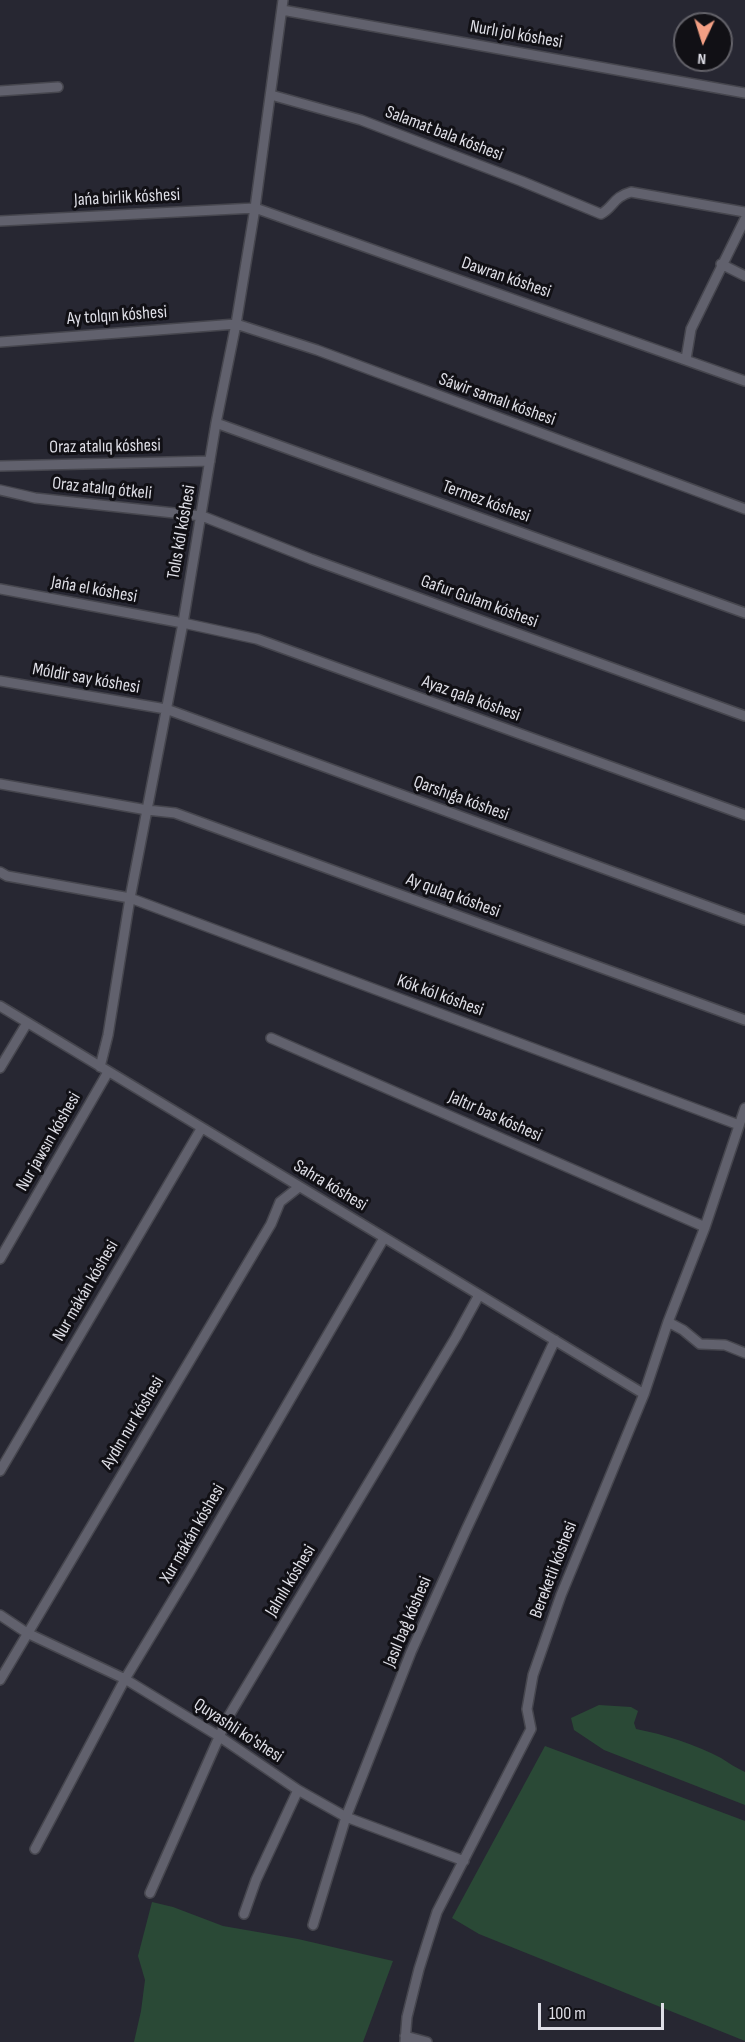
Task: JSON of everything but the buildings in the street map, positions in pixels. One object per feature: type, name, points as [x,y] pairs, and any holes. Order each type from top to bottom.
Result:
[{"type":"street","name":"Nurlı jol kóshesi","points":[[283,5],[745,93]]},
{"type":"street","name":"Tolıs kól kóshesi","points":[[104,1069],[130,898],[183,623],[216,423],[236,324],[255,208],[283,5]]},
{"type":"street","points":[[0,92],[58,87]]},
{"type":"street","name":"Salamat bala kóshesi","points":[[271,95],[361,120],[602,214],[615,199],[631,192],[745,213]]},
{"type":"street","name":"Jańa birlik kóshesi","points":[[0,221],[255,208]]},
{"type":"street","name":"Dawran kóshesi","points":[[255,208],[745,381]]},
{"type":"street","points":[[686,359],[691,329],[745,219]]},
{"type":"street","points":[[721,264],[745,276]]},
{"type":"street","name":"Ay tolqın kóshesi","points":[[0,342],[236,324]]},
{"type":"street","name":"Sáwir samalı kóshesi","points":[[236,324],[317,350],[745,509]]},
{"type":"street","name":"Termez kóshesi","points":[[216,423],[745,613]]},
{"type":"street","name":"Oraz atalıq kóshesi","points":[[0,466],[210,461]]},
{"type":"street","name":"Oraz atalıq ótkeli","points":[[0,490],[35,498],[202,516]]},
{"type":"street","name":"Gafur Gulam kóshesi","points":[[202,516],[745,716]]},
{"type":"street","name":"Jańa el kóshesi","points":[[0,589],[183,623]]},
{"type":"street","name":"Ayaz qala kóshesi","points":[[183,623],[257,639],[745,815]]},
{"type":"street","name":"Móldir say kóshesi","points":[[0,681],[166,709]]},
{"type":"street","name":"Qarshıǵa kóshesi","points":[[166,709],[745,920]]},
{"type":"street","name":"Ay qulaq kóshesi","points":[[0,784],[175,813],[745,1020]]},
{"type":"street","name":"Kók kól kóshesi","points":[[0,872],[7,876],[130,898],[739,1125]]},
{"type":"street","name":"Sahra kóshesi","points":[[0,1006],[644,1394]]},
{"type":"street","points":[[0,1068],[27,1023]]},
{"type":"street","name":"Jaltır bas kóshesi","points":[[271,1038],[705,1227]]},
{"type":"street","name":"Nur jawsın kóshesi","points":[[0,1259],[104,1069]]},
{"type":"street","name":"Bereketli kóshesi","points":[[405,2039],[407,2017],[419,1969],[437,1912],[531,1729],[527,1709],[533,1675],[561,1595],[644,1394],[668,1322],[705,1227],[745,1108]]},
{"type":"street","name":"Nur mákán kóshesi","points":[[0,1471],[201,1129]]},
{"type":"street","name":"Aydın nur kóshesi","points":[[0,1680],[265,1234],[280,1202],[299,1187]]},
{"type":"street","name":"Xur mákán kóshesi","points":[[35,1849],[125,1679],[384,1238]]},
{"type":"street","name":"Jalnılı kóshesi","points":[[150,1893],[227,1719],[479,1295]]},
{"type":"street","points":[[668,1322],[683,1330],[700,1344],[725,1345],[745,1353]]},
{"type":"street","name":"Jasıl baǵ kóshesi","points":[[313,1925],[346,1817],[416,1642],[465,1530],[555,1340]]},
{"type":"street","name":"Quyashli ko'shesi","points":[[0,1615],[27,1633],[125,1679],[220,1737],[298,1790],[346,1817],[464,1861]]},
{"type":"street","points":[[244,1914],[256,1880],[298,1790]]},
{"type":"street","points":[[405,2039],[427,2042]]},
{"type":"green space","points":[[599,1705],[631,1707],[638,1711],[634,1723],[636,1729],[691,1744],[745,1772],[745,1805],[604,1750],[574,1730],[571,1718]]},
{"type":"green space","points":[[545,1746],[745,1821],[745,2041],[479,1934],[452,1918]]},
{"type":"green space","points":[[152,1902],[173,1907],[223,1926],[298,1939],[393,1961],[363,2042],[134,2042],[145,1980],[138,1956]]}]
